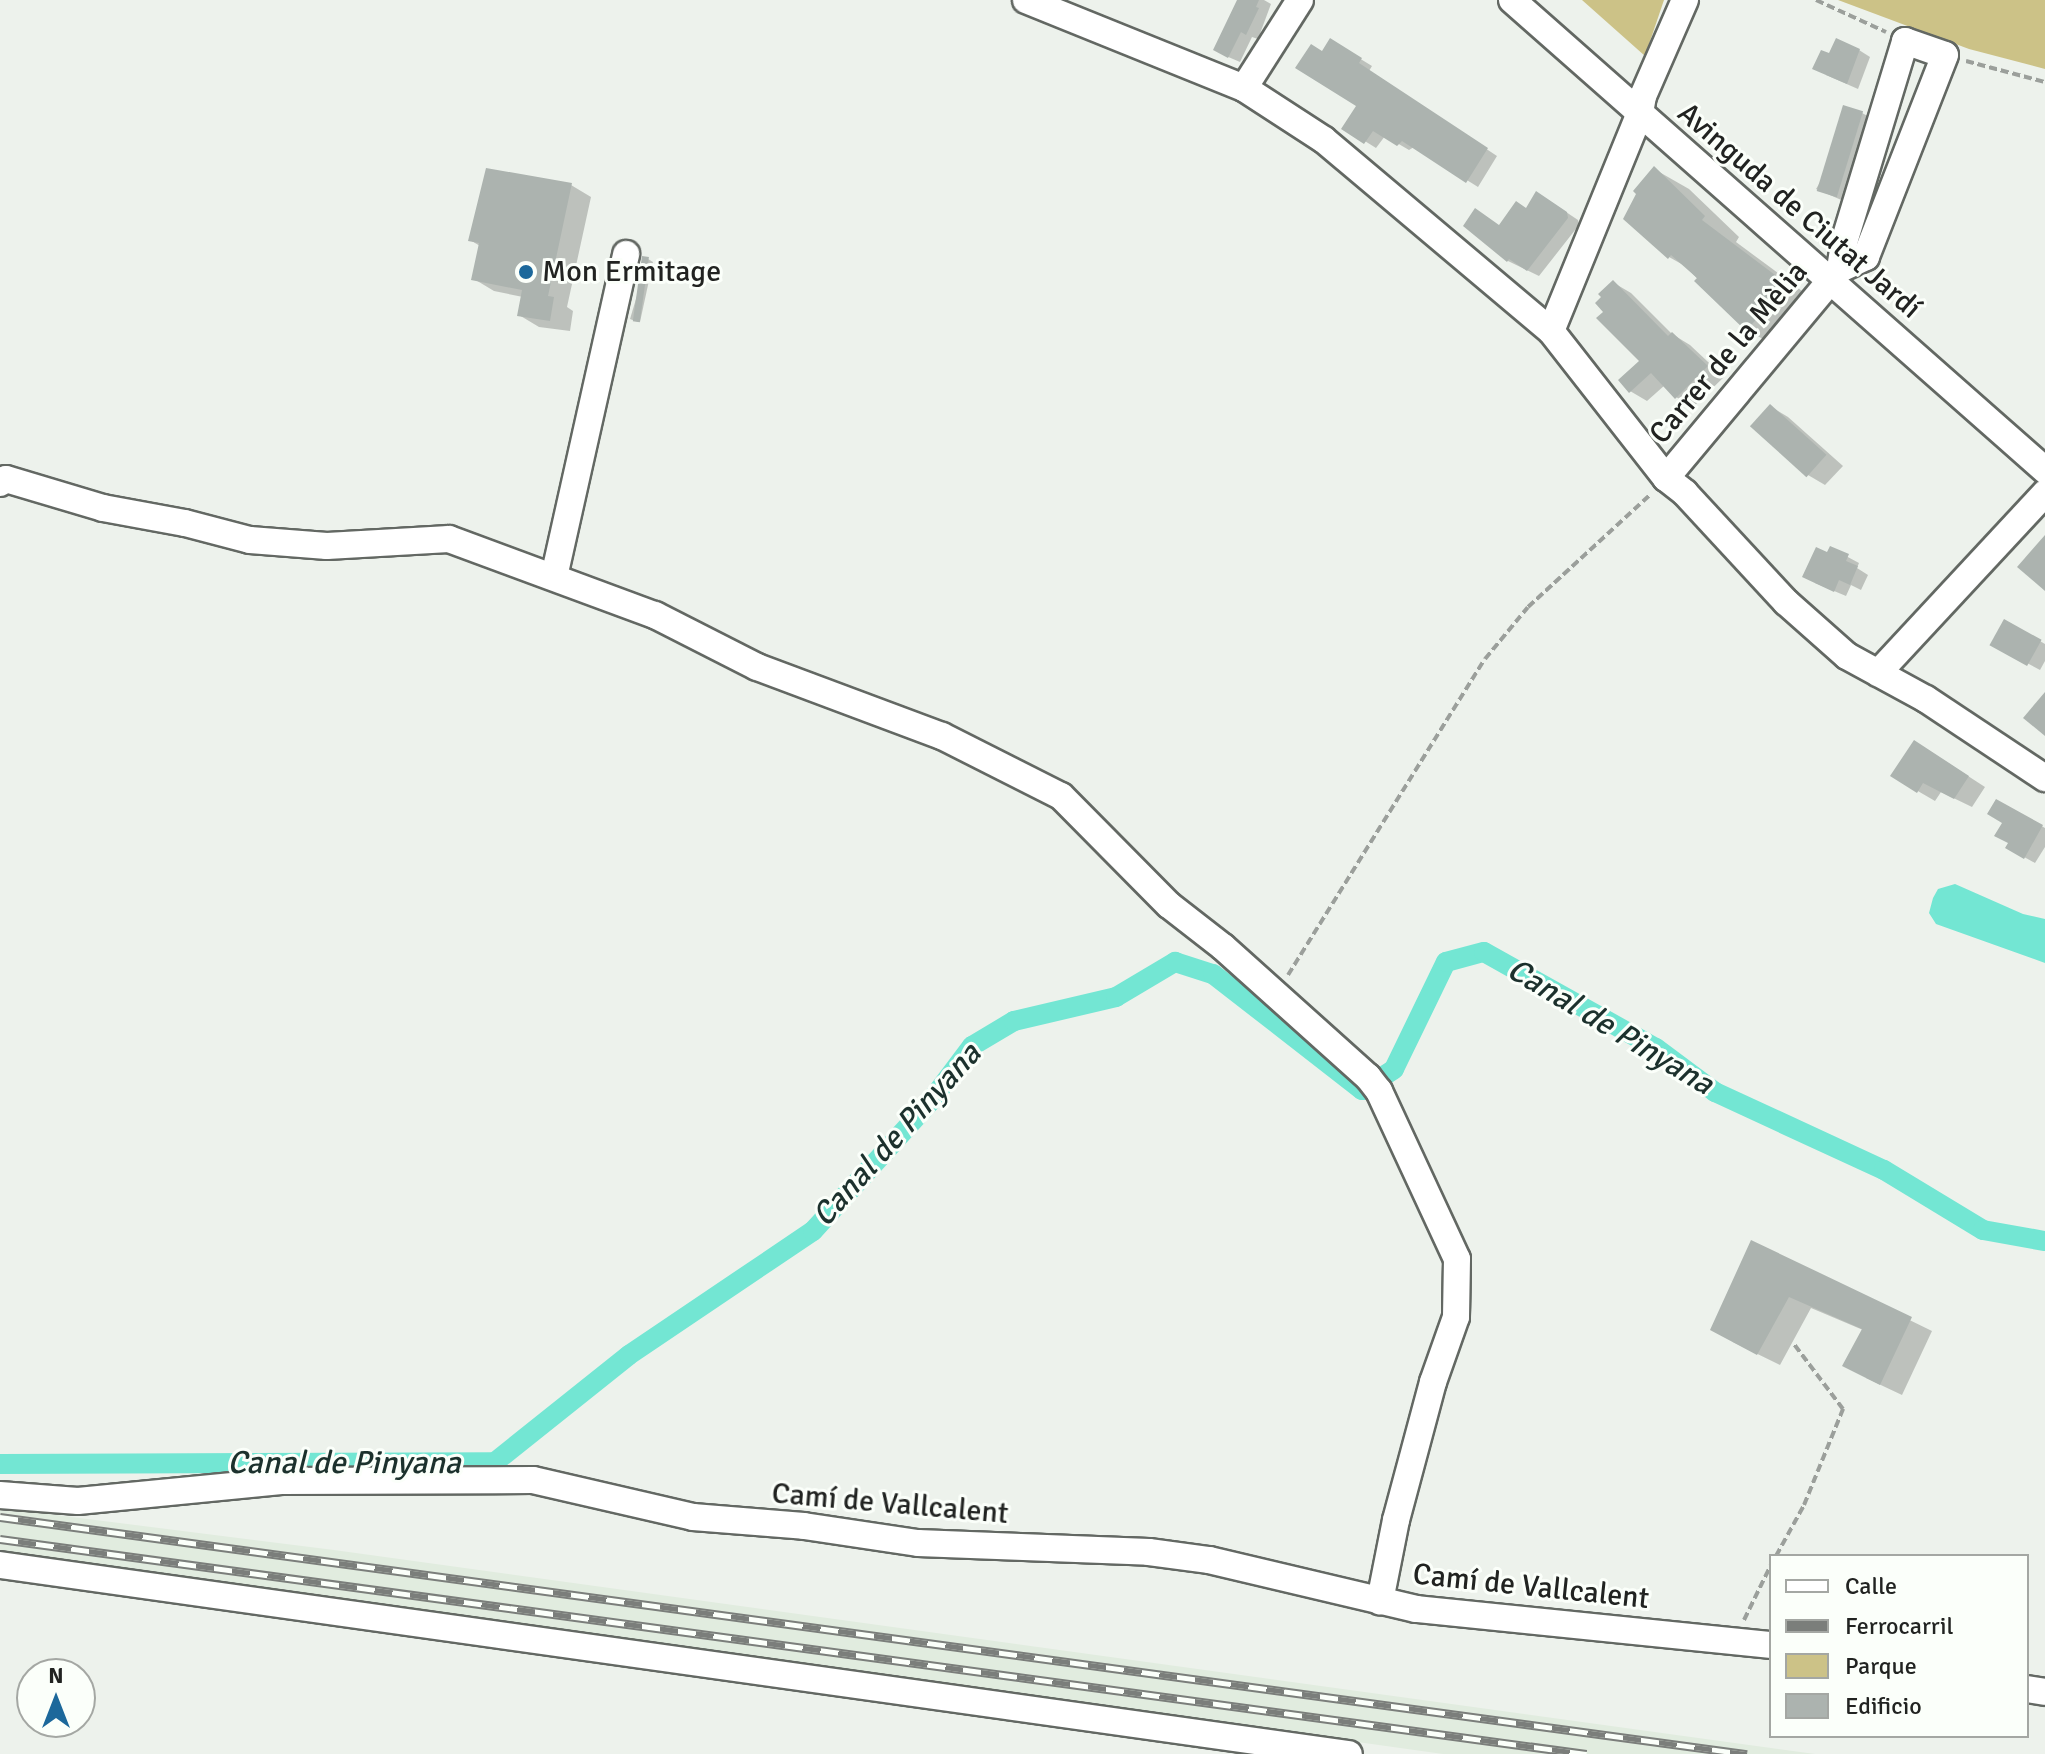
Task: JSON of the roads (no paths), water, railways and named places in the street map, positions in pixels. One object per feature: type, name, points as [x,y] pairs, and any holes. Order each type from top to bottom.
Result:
[{"type":"street","points":[[1026,0],[1244,88],[1324,140],[1551,331],[1666,478],[1685,493],[1786,602],[1847,656],[1982,733],[2045,778]]},
{"type":"street","points":[[1244,88],[1300,0]]},
{"type":"street","name":"Avinguda de Ciutat Jardí","points":[[1512,0],[1642,104]]},
{"type":"street","name":"Avinguda de Ciutat Jardí","points":[[1534,0],[1642,104],[1836,275],[2045,450]]},
{"type":"street","points":[[1551,331],[1685,0]]},
{"type":"street","name":"Carrer de la Mèlia","points":[[1666,478],[1836,275],[1866,257],[1945,55],[1905,41],[1836,275]]},
{"type":"street","points":[[554,577],[626,254]]},
{"type":"street","name":"Avinguda de Ciutat Jardí","points":[[1836,275],[2045,470]]},
{"type":"street","points":[[0,483],[6,479],[103,508],[185,523],[250,540],[327,546],[449,539],[655,615],[757,667],[942,736],[1061,796],[1169,905],[1276,994],[1373,1084],[1457,1259],[1456,1317],[1428,1397],[1396,1520],[1380,1601]]},
{"type":"street","points":[[1878,673],[2045,493]]},
{"type":"street","name":"Camí de Vallcalent","points":[[0,1495],[78,1501],[281,1481],[533,1480],[693,1517],[804,1526],[918,1543],[1149,1552],[1209,1560],[1416,1609],[1769,1645]]},
{"type":"street","points":[[0,1565],[1349,1754]]},
{"type":"water","points":[[1955,884],[2023,914],[2045,919],[2045,963],[1936,924],[1929,913],[1933,898],[1938,889]]},
{"type":"waterway","name":"Canal de Pinyana","points":[[0,1464],[495,1462],[629,1355],[813,1231],[930,1102],[972,1046],[1014,1021],[1116,997],[1175,962],[1213,974],[1362,1090],[1394,1069],[1446,962],[1484,952],[1656,1048],[1715,1092],[1884,1170],[1983,1230],[2045,1241]]},
{"type":"railway","points":[[0,1517],[1747,1754]]},
{"type":"railway","points":[[0,1539],[1587,1754]]},
{"type":"place","name":"Mon Ermitage","points":[[526,272]]}]
